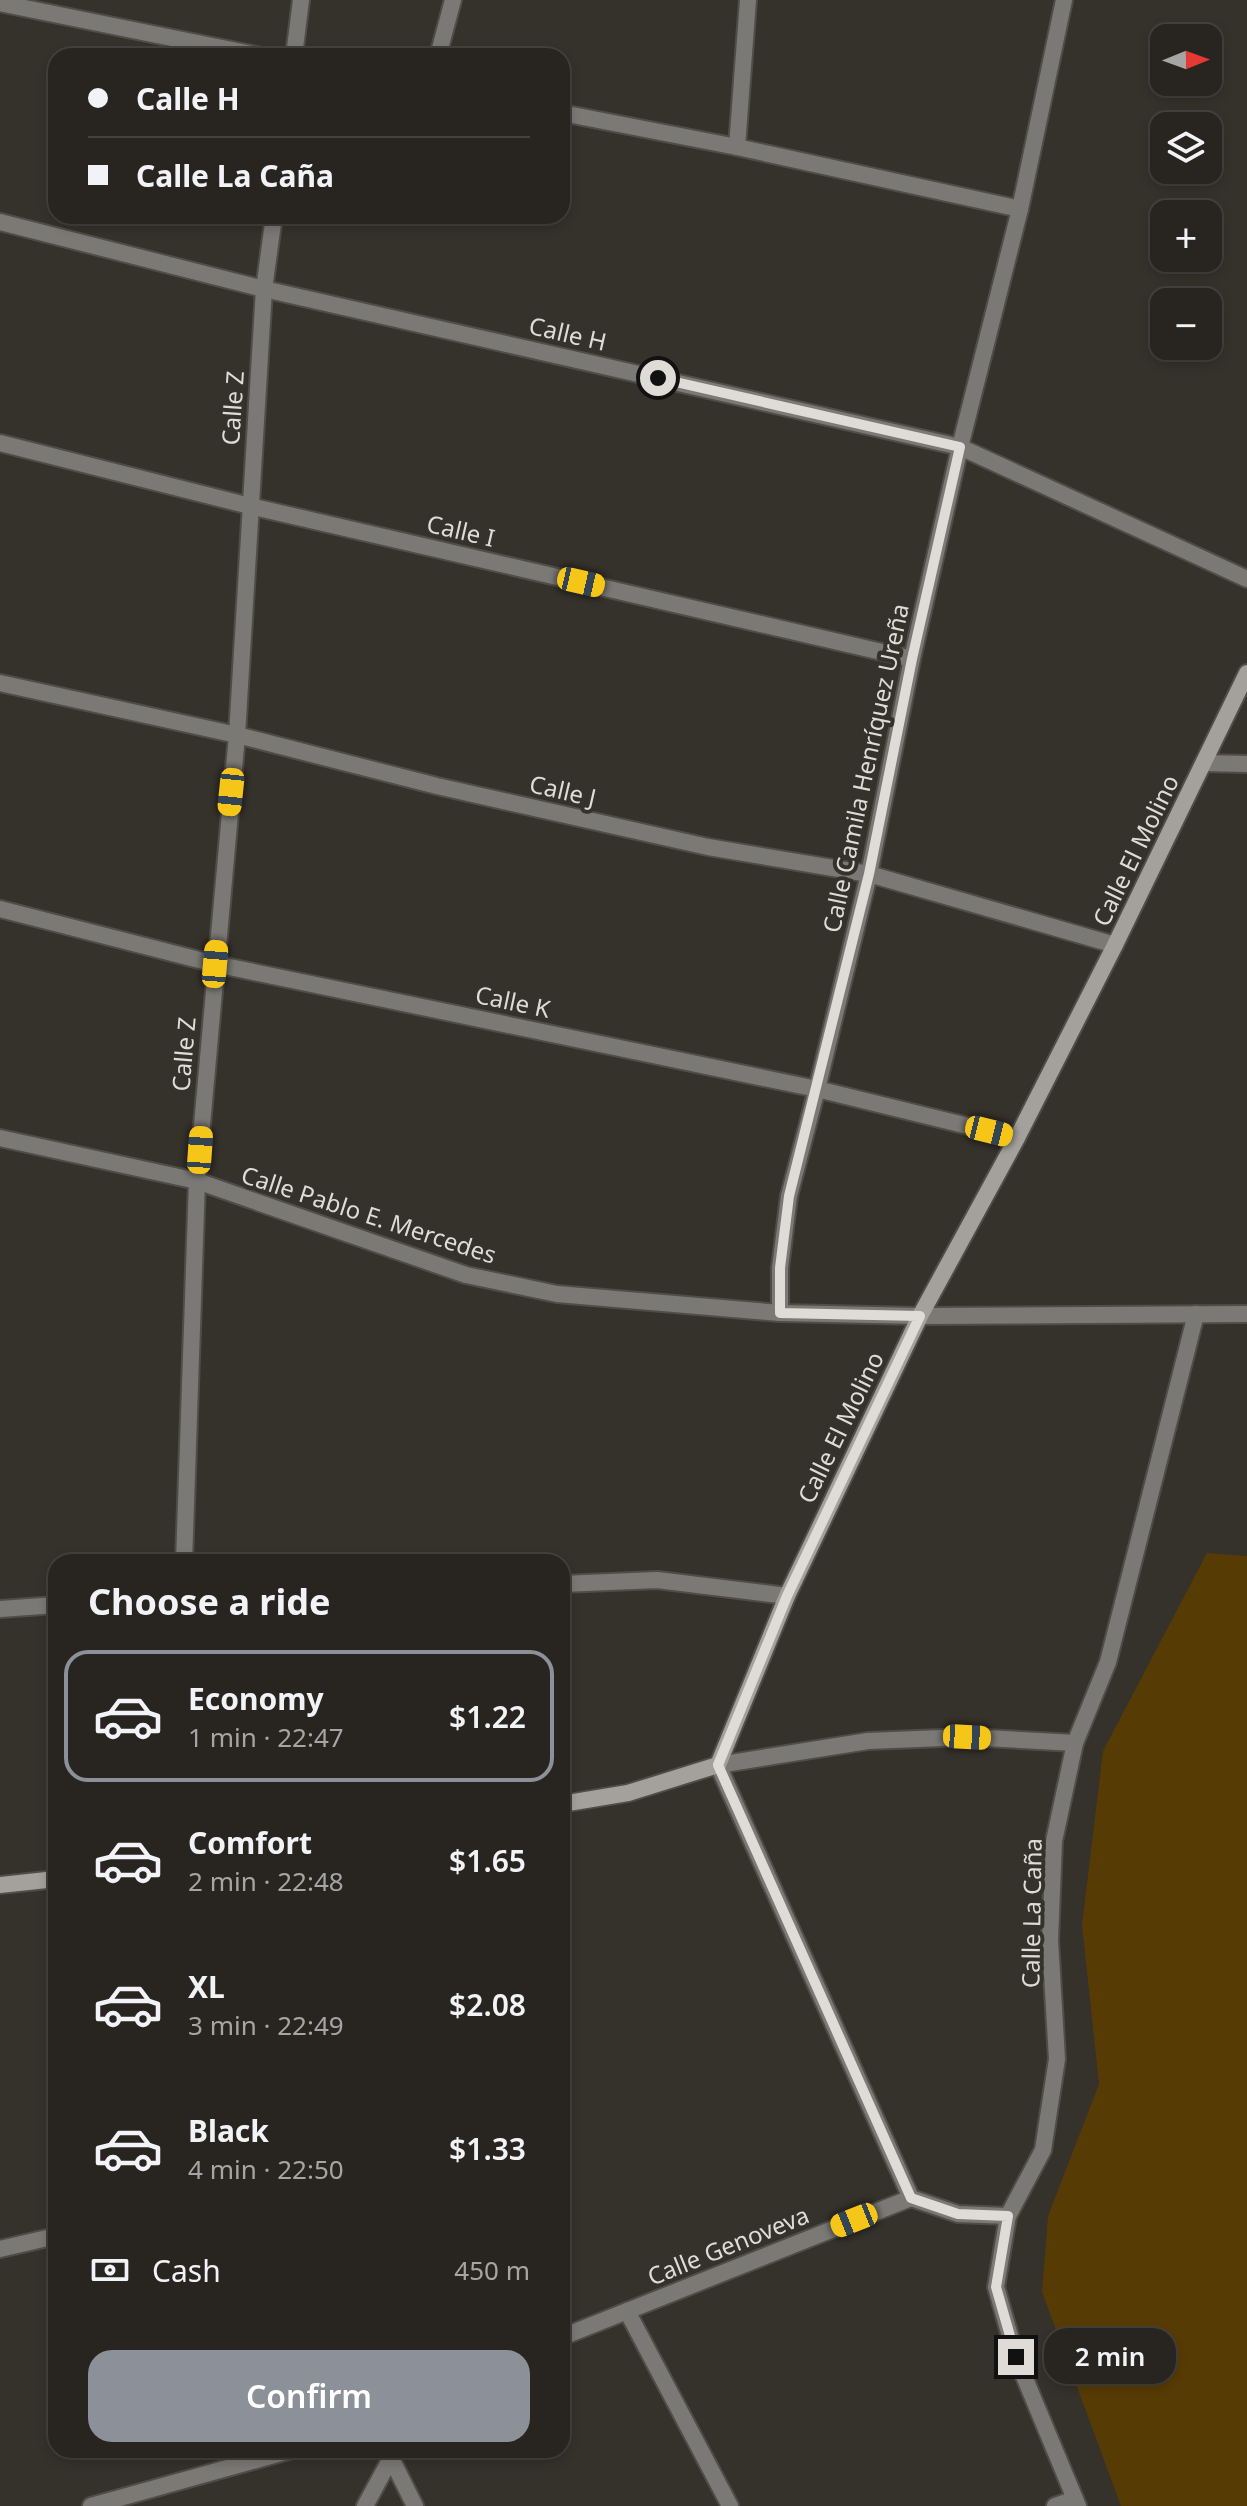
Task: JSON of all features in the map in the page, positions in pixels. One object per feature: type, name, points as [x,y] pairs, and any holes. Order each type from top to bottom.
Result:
[{"type":"street","points":[[295,48],[301,0]]},
{"type":"street","points":[[440,48],[453,0]]},
{"type":"street","points":[[737,147],[748,0]]},
{"type":"street","name":"Calle Camila Henríquez Ureña","points":[[780,1313],[780,1268],[789,1196],[869,874],[912,659],[960,447],[1020,209],[1064,0]]},
{"type":"street","points":[[0,3],[222,48]]},
{"type":"street","points":[[570,115],[737,147],[1020,209]]},
{"type":"street","name":"Calle H","points":[[0,222],[264,289],[960,447],[1247,579]]},
{"type":"street","name":"Calle Z","points":[[184,1554],[197,1181],[237,735],[264,289],[273,224]]},
{"type":"street","name":"Calle I","points":[[0,443],[250,506],[912,659]]},
{"type":"street","name":"Calle El Molino","points":[[718,1765],[787,1596],[920,1316],[1017,1138],[1247,673]]},
{"type":"street","name":"Calle J","points":[[0,683],[237,735],[437,786],[708,847],[869,874],[1115,945]]},
{"type":"street","points":[[1204,763],[1247,764]]},
{"type":"street","name":"Calle K","points":[[0,909],[215,964],[817,1089],[1017,1138]]},
{"type":"street","name":"Calle Pablo E. Mercedes","points":[[0,1138],[197,1181],[466,1275],[557,1294],[780,1313],[920,1316],[1247,1314]]},
{"type":"street","name":"Calle La Caña","points":[[1076,2503],[1016,2357],[996,2287],[1008,2216],[1043,2150],[1057,2059],[1050,1940],[1054,1841],[1075,1743],[1108,1662],[1196,1314]]},
{"type":"street","points":[[570,1584],[657,1580],[787,1596]]},
{"type":"street","points":[[0,1609],[48,1606]]},
{"type":"street","points":[[570,1803],[628,1793],[718,1765],[868,1741],[967,1737],[1075,1743]]},
{"type":"street","points":[[718,1765],[911,2198],[958,2214],[1008,2216]]},
{"type":"street","points":[[0,1885],[48,1880]]},
{"type":"street","name":"Calle Genoveva","points":[[570,2334],[911,2198]]},
{"type":"street","points":[[0,2249],[48,2238]]},
{"type":"street","points":[[627,2311],[730,2506]]},
{"type":"street","points":[[91,2506],[263,2458]]},
{"type":"street","points":[[365,2506],[388,2458]]},
{"type":"street","points":[[392,2458],[415,2506]]},
{"type":"street","points":[[1055,2506],[1076,2503]]},
{"type":"shaded area","points":[[1207,1553],[1247,1556],[1247,2506],[1121,2506],[1042,2292],[1048,2216],[1099,2084],[1082,1925],[1103,1751]]},
{"type":"route","points":[[658,378],[960,447],[912,659],[869,874],[789,1196],[780,1268],[780,1313],[920,1316],[787,1596],[718,1765],[911,2198],[958,2214],[1008,2216],[996,2287],[1016,2357]]}]
